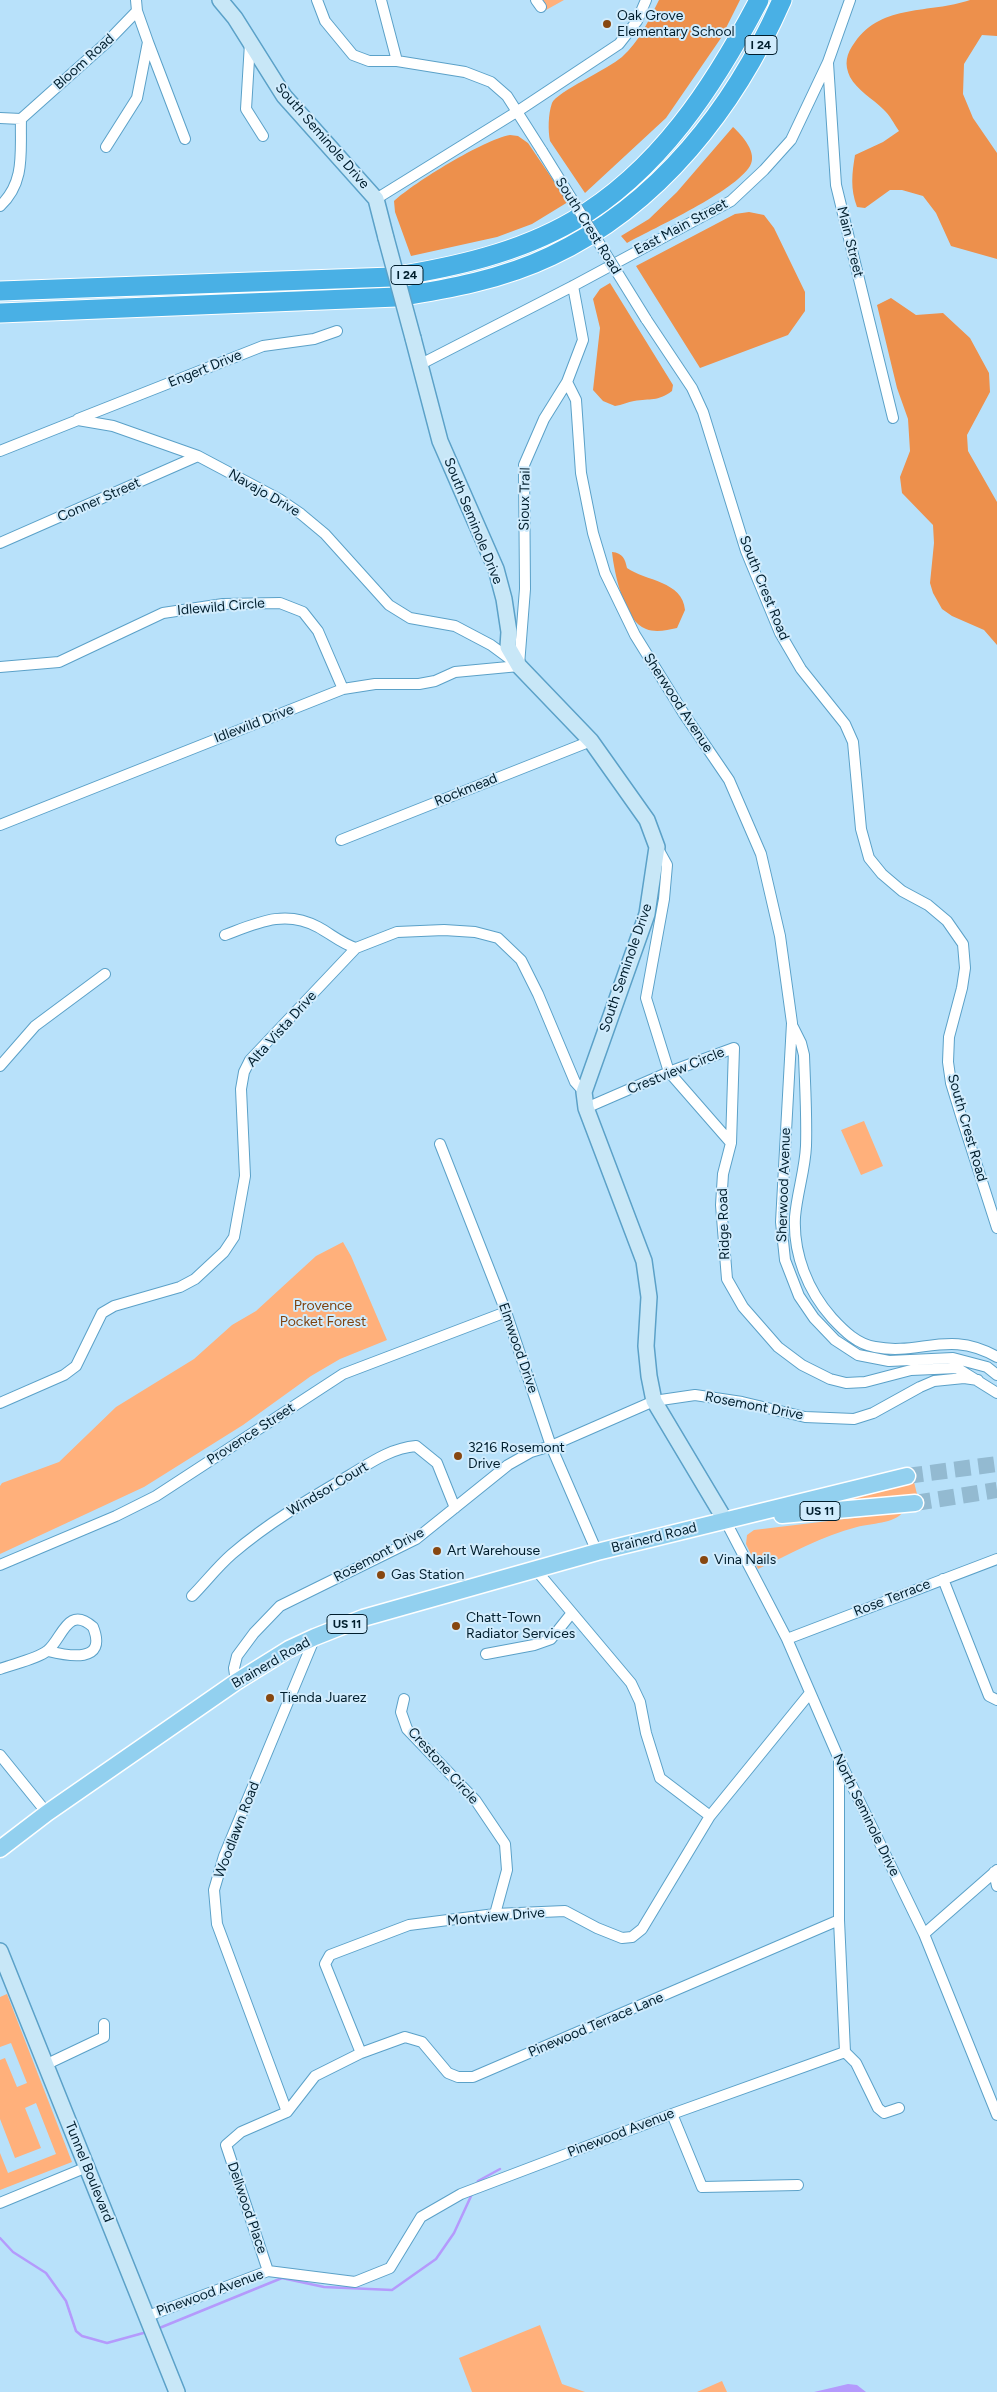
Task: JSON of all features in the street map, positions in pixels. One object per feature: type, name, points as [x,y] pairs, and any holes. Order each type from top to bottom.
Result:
[{"type":"highway","name":"I 24","points":[[0,291],[392,277],[445,268],[513,248],[572,221],[624,186],[675,132],[702,96],[730,54],[759,0]]},
{"type":"highway","name":"I 24","points":[[0,313],[397,297],[444,289],[513,271],[550,257],[588,237],[639,200],[685,155],[736,88],[756,55],[782,0]]},
{"type":"main road","name":"Brainerd Road","points":[[0,1849],[47,1813],[236,1682],[289,1649],[315,1637],[363,1618],[598,1552],[907,1476]]},
{"type":"main road","name":"Brainerd Road","points":[[725,1520],[914,1503]]},
{"type":"street","points":[[136,0],[148,42],[185,139]]},
{"type":"street","name":"South Seminole Drive","points":[[220,0],[235,18],[284,96],[376,199],[440,441],[496,569],[504,598],[509,632],[508,647],[519,666],[591,740],[648,820],[658,847],[647,914],[584,1092],[586,1108],[644,1261],[649,1297],[646,1346],[648,1376],[654,1401],[725,1520]]},
{"type":"street","points":[[317,0],[325,21],[353,55],[369,60],[397,61],[465,72],[491,82],[507,96],[518,111]]},
{"type":"street","points":[[381,0],[397,61]]},
{"type":"street","points":[[376,199],[518,111],[619,44],[637,21],[646,0]]},
{"type":"street","name":"East Main Street","points":[[421,364],[573,286],[731,201],[764,170],[791,140],[828,62],[850,0]]},
{"type":"street","name":"Bloom Road","points":[[21,119],[106,43],[138,11]]},
{"type":"street","points":[[106,147],[136,98],[148,42]]},
{"type":"street","points":[[250,43],[246,109],[263,136]]},
{"type":"street","name":"Main Street","points":[[828,62],[836,185],[894,418]]},
{"type":"street","name":"South Crest Road","points":[[518,111],[646,319],[692,388],[703,412],[746,551],[780,632],[801,669],[845,724],[854,742],[861,830],[869,858],[882,874],[902,891],[928,905],[948,921],[963,944],[965,968],[962,988],[949,1037],[948,1062],[951,1083],[997,1228]]},
{"type":"street","points":[[0,118],[21,119],[20,177],[9,197],[0,206]]},
{"type":"street","name":"Sioux Trail","points":[[519,666],[525,589],[524,465],[544,419],[567,382],[583,340],[573,286]]},
{"type":"street","name":"Engert Drive","points":[[78,420],[263,346],[314,339],[337,331]]},
{"type":"street","name":"Sherwood Avenue","points":[[567,382],[576,400],[581,473],[593,533],[605,573],[635,635],[684,714],[729,780],[761,854],[780,936],[792,1024],[782,1222],[784,1260],[799,1296],[814,1318],[835,1340],[858,1355],[889,1361],[953,1358],[987,1367],[997,1375]]},
{"type":"street","points":[[0,451],[78,420]]},
{"type":"street","name":"Navajo Drive","points":[[78,420],[113,426],[198,456],[279,499],[325,534],[389,604],[410,618],[455,626],[491,645],[519,666]]},
{"type":"street","name":"Conner Street","points":[[0,544],[198,456]]},
{"type":"street","name":"Idlewild Circle","points":[[0,667],[59,662],[163,613],[223,604],[280,602],[303,612],[318,632],[343,689]]},
{"type":"street","name":"Idlewild Drive","points":[[0,825],[343,689],[376,684],[419,684],[435,681],[455,672],[519,666]]},
{"type":"street","name":"Rockmead","points":[[341,840],[591,740]]},
{"type":"street","points":[[658,847],[667,865],[664,899],[646,998],[669,1072],[731,1143]]},
{"type":"street","points":[[225,935],[270,918],[286,917],[304,920],[347,945],[356,948]]},
{"type":"street","name":"Alta Vista Drive","points":[[0,1403],[64,1375],[76,1366],[102,1313],[114,1306],[180,1287],[195,1279],[224,1252],[234,1237],[245,1176],[241,1089],[244,1072],[250,1060],[356,948],[397,932],[418,929],[475,932],[498,938],[521,960],[538,994],[575,1082],[584,1092]]},
{"type":"street","points":[[0,1066],[36,1026],[105,974]]},
{"type":"street","name":"Sherwood Avenue","points":[[792,1024],[801,1043],[804,1055],[806,1147],[795,1219],[798,1249],[809,1287],[822,1307],[844,1332],[858,1341],[874,1347],[893,1349],[939,1343],[967,1345],[985,1350],[997,1357]]},
{"type":"street","name":"Crestview Circle","points":[[586,1108],[669,1072],[734,1048],[731,1143]]},
{"type":"street","name":"Ridge Road","points":[[731,1143],[723,1174],[721,1206],[726,1279],[743,1307],[778,1347],[802,1365],[830,1379],[846,1383],[866,1382],[911,1370],[957,1368],[997,1393]]},
{"type":"street","name":"Elmwood Drive","points":[[440,1144],[506,1312],[551,1446],[598,1552]]},
{"type":"street","name":"Provence Street","points":[[0,1565],[116,1516],[156,1496],[343,1374],[506,1312]]},
{"type":"street","name":"Rosemont Drive","points":[[236,1682],[234,1668],[237,1656],[254,1633],[280,1606],[416,1539],[503,1468],[531,1452],[551,1446],[654,1401],[695,1395],[742,1402],[805,1417],[854,1419],[873,1413],[920,1386],[964,1378],[978,1380]]},
{"type":"street","name":"Windsor Court","points":[[192,1596],[230,1556],[255,1535],[309,1498],[380,1457],[404,1447],[416,1446],[437,1463],[455,1508]]},
{"type":"street","name":"North Seminole Drive","points":[[725,1520],[787,1639],[838,1760],[924,1934],[997,2115]]},
{"type":"street","name":"Rose Terrace","points":[[787,1639],[997,1559]]},
{"type":"street","points":[[536,1570],[571,1614],[631,1683],[640,1702],[646,1733],[660,1778],[710,1816]]},
{"type":"street","points":[[942,1579],[989,1696],[997,1700]]},
{"type":"street","points":[[486,1654],[534,1646],[551,1639],[571,1614]]},
{"type":"street","points":[[0,1669],[48,1651],[79,1656],[88,1654],[93,1649],[96,1640],[93,1627],[82,1620],[73,1620],[64,1627],[48,1651]]},
{"type":"street","name":"Woodlawn Road","points":[[287,2112],[217,1924],[214,1890],[224,1856],[315,1637]]},
{"type":"street","name":"Montview Drive","points":[[360,2052],[325,1964],[330,1955],[409,1926],[495,1914],[538,1914],[564,1910],[622,1938],[632,1937],[642,1929],[710,1816],[810,1693]]},
{"type":"street","name":"Crestone Circle","points":[[404,1699],[401,1712],[407,1729],[476,1801],[505,1844],[507,1870],[495,1914]]},
{"type":"street","points":[[0,1755],[47,1813]]},
{"type":"street","points":[[838,1760],[839,1920],[845,2052],[856,2063],[878,2108],[884,2113],[899,2108]]},
{"type":"street","points":[[924,1934],[996,1871]]},
{"type":"street","points":[[996,1871],[997,1886]]},
{"type":"street","name":"Pinewood Terrace Lane","points":[[360,2052],[405,2037],[422,2042],[448,2073],[458,2077],[473,2076],[839,1920]]},
{"type":"street","name":"Tunnel Boulevard","points":[[0,1952],[177,2392]]},
{"type":"street","points":[[45,2065],[104,2038],[104,2024]]},
{"type":"street","points":[[287,2112],[315,2076],[360,2052]]},
{"type":"street","name":"Pinewood Avenue","points":[[148,2316],[268,2271],[355,2282],[390,2268],[421,2217],[461,2194],[672,2114],[845,2052]]},
{"type":"street","name":"Dellwood Place","points":[[268,2271],[226,2145],[241,2132],[287,2112]]},
{"type":"street","points":[[672,2114],[702,2187],[798,2185]]},
{"type":"street","points":[[0,2203],[87,2167]]},
{"type":"green space","points":[[540,0],[564,0],[546,10]]},
{"type":"green space","points":[[864,1121],[883,1166],[861,1175],[841,1130]]},
{"type":"green space","name":"Provence Pocket Forest","points":[[343,1242],[351,1256],[387,1340],[340,1359],[311,1376],[243,1425],[144,1487],[0,1554],[0,1486],[2,1483],[59,1462],[116,1407],[194,1359],[232,1325],[256,1311],[316,1256]]},
{"type":"green space","points":[[914,1482],[917,1494],[888,1500],[844,1501],[892,1485]]},
{"type":"green space","points":[[903,1512],[888,1521],[857,1527],[831,1535],[758,1569],[746,1544],[747,1535],[754,1530]]},
{"type":"green space","points":[[7,1994],[72,2162],[0,2190],[0,2153],[8,2173],[56,2154],[36,2103],[25,2108],[41,2148],[15,2158],[0,2119],[0,2060],[5,2058],[17,2087],[27,2083],[11,2043],[0,2047],[0,1997]]},
{"type":"green space","points":[[540,2325],[562,2384],[585,2392],[472,2392],[459,2358]]},
{"type":"green space","points":[[722,2381],[727,2392],[697,2392]]},
{"type":"shaded area","points":[[659,0],[740,0],[721,38],[666,118],[585,193],[550,141],[549,122],[552,103],[563,93],[622,57],[639,38]]},
{"type":"shaded area","points":[[970,0],[997,0],[997,36],[982,35],[964,64],[963,94],[973,118],[997,153],[997,259],[951,246],[936,213],[923,196],[902,190],[890,190],[865,208],[857,207],[852,187],[855,155],[883,142],[899,131],[885,111],[861,90],[850,77],[847,63],[852,46],[866,30],[879,21],[893,15]]},
{"type":"shaded area","points":[[733,127],[748,145],[752,156],[750,166],[741,176],[712,198],[627,243],[621,236],[649,219],[677,192]]},
{"type":"shaded area","points":[[510,135],[518,136],[528,143],[568,202],[532,224],[497,237],[411,256],[395,212],[394,201],[417,183],[467,153],[498,138]]},
{"type":"shaded area","points":[[749,212],[764,215],[774,228],[805,292],[805,311],[788,335],[700,368],[636,266],[735,214]]},
{"type":"shaded area","points":[[610,283],[673,385],[672,391],[662,397],[615,406],[603,401],[593,390],[600,328],[593,299],[600,289]]},
{"type":"shaded area","points":[[891,298],[916,315],[943,313],[970,338],[989,373],[990,392],[967,435],[968,451],[997,502],[997,645],[984,630],[952,616],[942,609],[930,583],[934,543],[933,525],[902,493],[900,477],[910,451],[908,419],[897,388],[877,305]]},
{"type":"shaded area","points":[[612,552],[623,557],[627,568],[671,587],[678,593],[683,600],[685,610],[677,628],[654,631],[638,624],[626,606],[622,595]]},
{"type":"shaded area","points":[[848,2384],[857,2385],[866,2392],[814,2392]]},
{"type":"waterway","points":[[477,2184],[478,2181],[500,2169]]},
{"type":"waterway","points":[[157,2329],[282,2278],[324,2287],[392,2290],[436,2259],[454,2233],[472,2194]]},
{"type":"waterway","points":[[0,2238],[13,2252],[46,2273],[66,2301],[76,2331],[82,2336],[107,2343],[147,2332]]},
{"type":"tunnel","points":[[907,1476],[997,1464]]},
{"type":"tunnel","points":[[915,1503],[997,1490]]},
{"type":"place","name":"Oak Grove Elementary School","points":[[607,24]]},
{"type":"place","name":"3216 Rosemont Drive","points":[[458,1456]]},
{"type":"place","name":"Art Warehouse","points":[[437,1551]]},
{"type":"place","name":"Vina Nails","points":[[704,1560]]},
{"type":"place","name":"Gas Station","points":[[381,1575]]},
{"type":"place","name":"Chatt-Town Radiator Services","points":[[456,1626]]},
{"type":"place","name":"Tienda Juarez","points":[[270,1698]]}]
